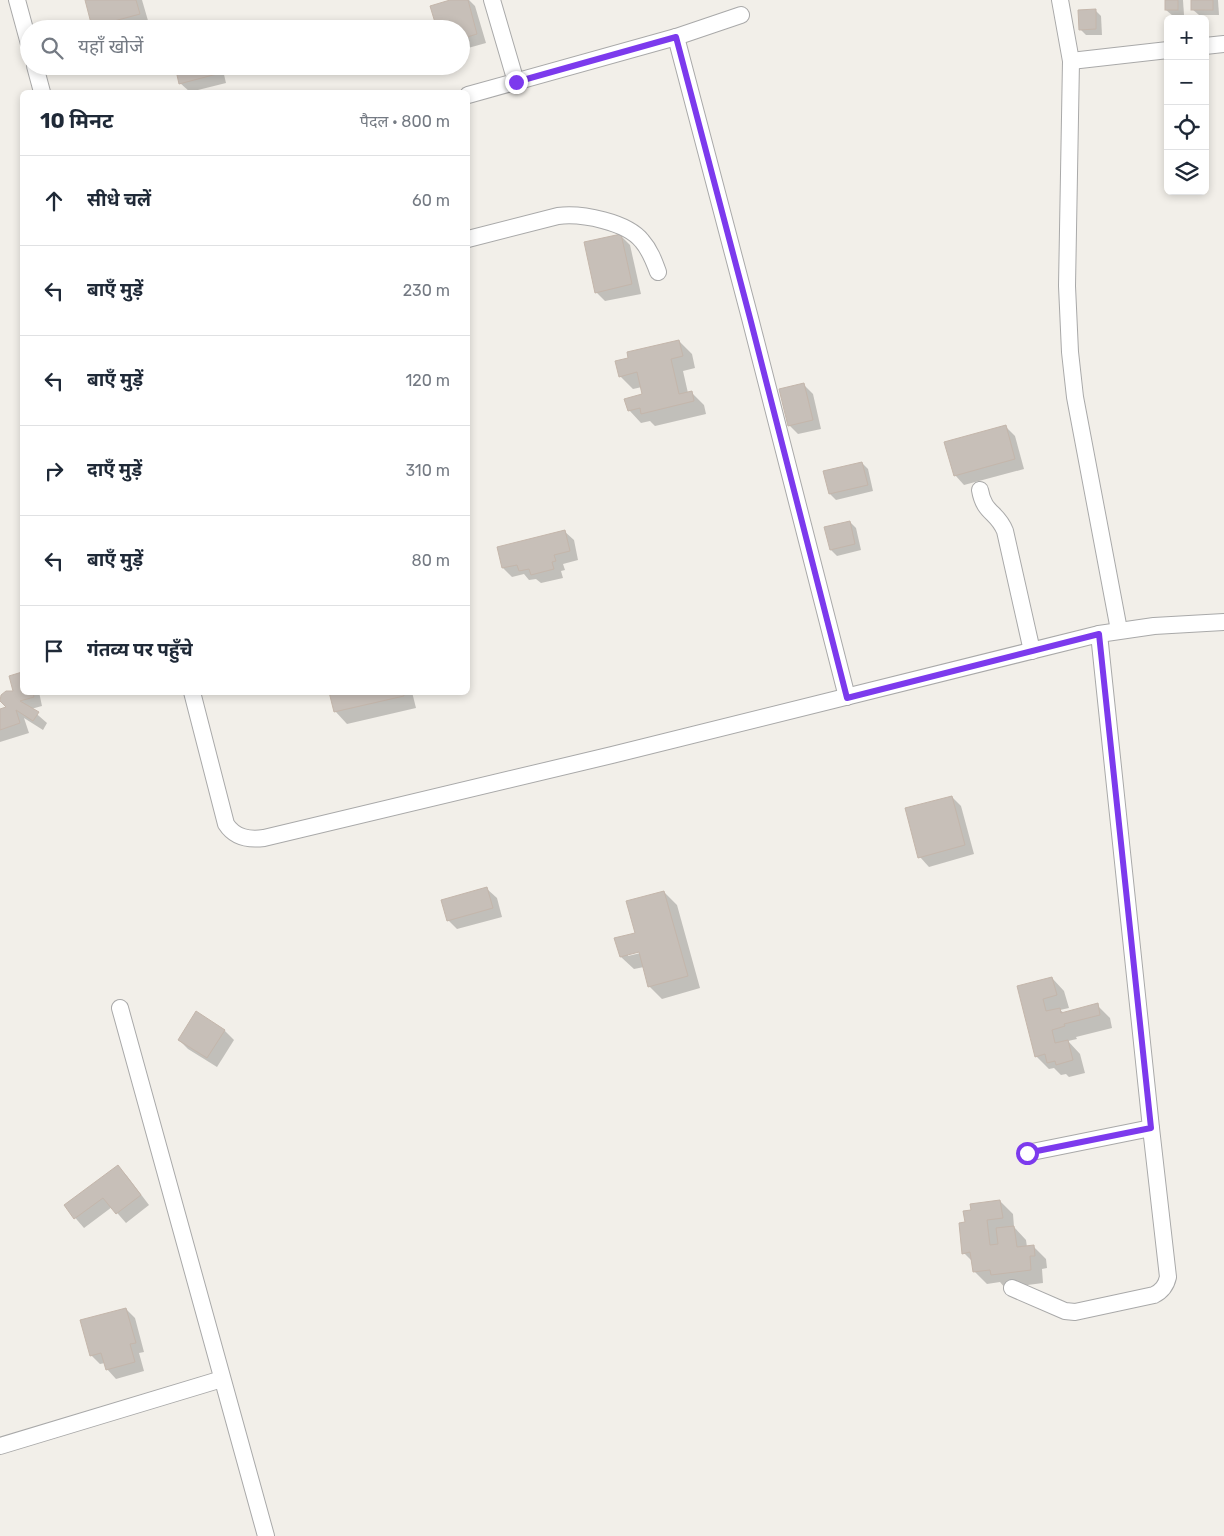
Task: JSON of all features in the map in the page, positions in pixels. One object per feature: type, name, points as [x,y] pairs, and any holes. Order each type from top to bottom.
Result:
[{"type":"street","points":[[17,0],[22,20]]},
{"type":"street","points":[[492,0],[516,82]]},
{"type":"street","points":[[1060,0],[1071,61],[1067,286],[1070,352],[1075,397],[1119,630]]},
{"type":"street","points":[[470,94],[676,37],[740,15]]},
{"type":"street","points":[[676,37],[847,698]]},
{"type":"street","points":[[1209,46],[1224,44]]},
{"type":"street","points":[[1071,61],[1164,50]]},
{"type":"street","points":[[37,75],[41,90]]},
{"type":"street","points":[[470,238],[558,216],[592,217],[617,225],[635,234],[647,248],[658,272]]},
{"type":"street","points":[[980,490],[984,505],[997,518],[1005,531],[1032,651]]},
{"type":"street","points":[[193,695],[226,824],[235,834],[253,839],[274,836],[603,758],[1099,634],[1154,626],[1224,622]]},
{"type":"street","points":[[1012,1288],[1065,1311],[1076,1312],[1154,1295],[1166,1285],[1168,1277],[1099,634]]},
{"type":"street","points":[[120,1008],[266,1536]]},
{"type":"street","points":[[1027,1153],[1151,1128]]},
{"type":"street","points":[[0,1446],[222,1379]]},
{"type":"building","points":[[85,0],[136,0],[140,14],[118,20],[90,20]]},
{"type":"building","points":[[450,0],[468,0],[477,34],[470,36],[470,20],[434,20],[430,6]]},
{"type":"building","points":[[1165,0],[1178,0],[1178,10],[1165,10]]},
{"type":"building","points":[[1191,0],[1213,0],[1213,10],[1191,10]]},
{"type":"building","points":[[1096,9],[1096,29],[1079,30],[1078,10]]},
{"type":"building","points":[[177,75],[213,75],[179,84]]},
{"type":"building","points":[[621,234],[632,284],[595,293],[584,242]]},
{"type":"building","points":[[679,340],[683,356],[671,359],[679,394],[692,391],[694,401],[641,414],[640,408],[628,411],[624,399],[642,394],[637,372],[619,377],[615,361],[628,358],[627,352]]},
{"type":"building","points":[[804,383],[813,420],[788,426],[779,389]]},
{"type":"building","points":[[1006,425],[1015,459],[954,476],[944,442]]},
{"type":"building","points":[[862,462],[868,485],[829,494],[823,471]]},
{"type":"building","points":[[850,521],[855,544],[830,550],[824,527]]},
{"type":"building","points":[[565,530],[570,551],[554,555],[556,561],[552,562],[554,569],[531,575],[529,569],[519,571],[517,565],[502,568],[497,547]]},
{"type":"building","points":[[20,673],[20,695],[34,695],[34,697],[20,701],[39,712],[33,721],[16,710],[20,723],[0,730],[0,709],[6,707],[0,701],[1,695],[6,691],[13,691],[9,676]]},
{"type":"building","points":[[330,695],[404,696],[334,712]]},
{"type":"building","points":[[952,796],[965,845],[918,858],[905,808]]},
{"type":"building","points":[[487,887],[493,908],[447,921],[441,900]]},
{"type":"building","points":[[664,891],[688,976],[648,987],[639,952],[620,957],[614,938],[635,933],[626,901]]},
{"type":"building","points":[[1052,977],[1057,995],[1043,999],[1046,1011],[1060,1008],[1061,1013],[1098,1003],[1100,1015],[1064,1024],[1065,1026],[1052,1030],[1055,1043],[1068,1040],[1073,1060],[1056,1065],[1055,1061],[1047,1063],[1045,1054],[1035,1057],[1017,986]]},
{"type":"building","points":[[196,1011],[225,1030],[207,1058],[178,1040]]},
{"type":"building","points":[[118,1165],[141,1195],[116,1214],[103,1198],[74,1219],[64,1205]]},
{"type":"building","points":[[1000,1200],[1003,1218],[987,1220],[990,1245],[998,1244],[996,1228],[1014,1226],[1017,1247],[1034,1245],[1035,1256],[1030,1256],[1031,1270],[991,1275],[990,1270],[973,1272],[970,1252],[962,1254],[959,1223],[965,1222],[963,1211],[971,1210],[970,1204]]},
{"type":"building","points":[[126,1308],[136,1343],[130,1344],[135,1362],[106,1370],[101,1353],[90,1356],[80,1320]]},
{"type":"route","points":[[516,82],[676,37],[847,698],[1099,634],[1151,1128],[1027,1153]]}]
